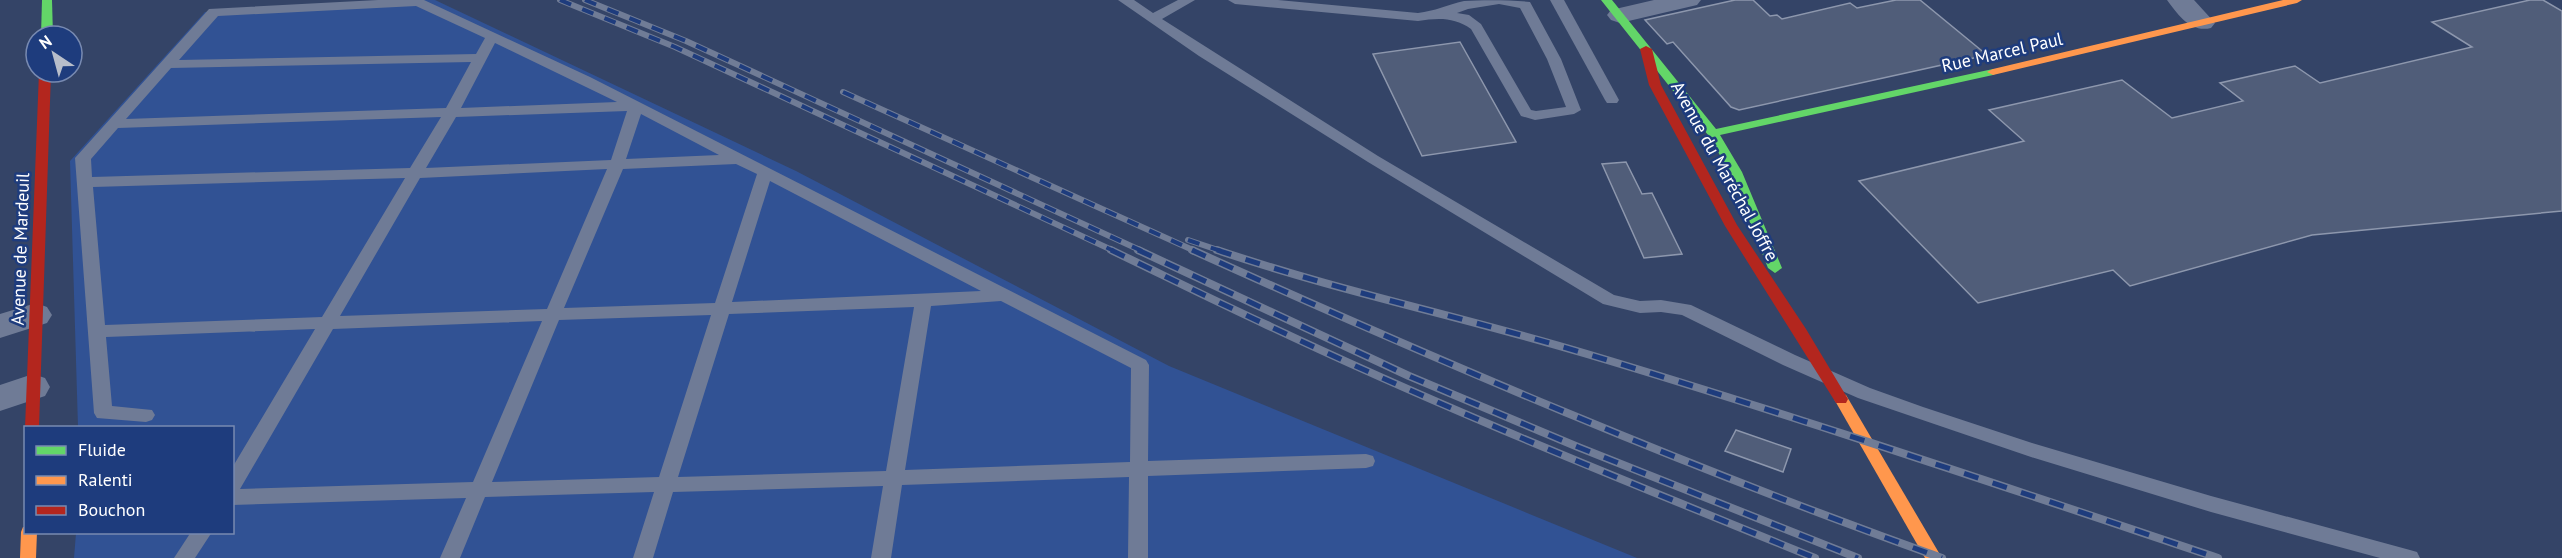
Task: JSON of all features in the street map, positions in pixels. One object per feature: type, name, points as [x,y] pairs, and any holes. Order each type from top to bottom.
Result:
[{"type":"street","points":[[46,24],[47,0]]},
{"type":"street","points":[[1613,8],[1688,0]]},
{"type":"street","points":[[2180,0],[2202,24]]},
{"type":"street","name":"Rue Marcel Paul","points":[[1713,133],[1941,84],[2297,0]]},
{"type":"street","name":"Avenue du Maréchal Joffre","points":[[1613,8],[1713,133],[1736,172],[1801,333]]},
{"type":"street","name":"Avenue du Maréchal Joffre","points":[[1646,49],[1655,85],[1731,226],[1801,333]]},
{"type":"street","name":"Avenue de Mardeuil","points":[[32,426],[45,84]]},
{"type":"street","points":[[0,326],[36,315]]},
{"type":"street","points":[[1801,333],[1934,558]]},
{"type":"street","points":[[0,398],[33,387]]},
{"type":"street","points":[[28,558],[29,534]]},
{"type":"lane","points":[[1125,0],[1204,53],[1373,159],[1610,300],[1640,307],[1661,306],[1685,309],[1789,360],[1917,412],[2031,450],[2211,504],[2410,558]]},
{"type":"lane","points":[[1153,18],[1188,0]]},
{"type":"lane","points":[[1235,0],[1418,17],[1442,14],[1465,5],[1499,0],[1525,5],[1554,59],[1574,110],[1535,116],[1526,113],[1476,27],[1464,18],[1442,14]]},
{"type":"lane","points":[[1557,0],[1612,100]]},
{"type":"lane","points":[[147,415],[103,413],[83,158],[214,12],[418,2],[636,106],[1140,365],[1138,558]]},
{"type":"lane","points":[[234,483],[451,112],[492,37]]},
{"type":"lane","points":[[168,64],[480,58]]},
{"type":"lane","points":[[114,123],[636,106]]},
{"type":"lane","points":[[450,558],[551,314],[617,164],[636,106]]},
{"type":"lane","points":[[85,182],[414,173],[739,159]]},
{"type":"lane","points":[[644,558],[720,308],[765,172]]},
{"type":"lane","points":[[97,331],[923,301],[1004,295]]},
{"type":"lane","points":[[881,558],[923,301]]},
{"type":"lane","points":[[234,497],[894,478],[1366,461]]},
{"type":"lane","points":[[184,558],[201,534]]},
{"type":"shaded area","points":[[435,0],[796,171],[1169,366],[1637,558],[74,558],[76,534],[234,534],[234,426],[78,426],[70,161],[205,12]]},
{"type":"building","points":[[1735,0],[1753,0],[1770,16],[1777,15],[1782,19],[1850,3],[1857,8],[1896,0],[1920,0],[1987,55],[1739,110],[1731,107],[1673,42],[1667,44],[1645,20]]},
{"type":"building","points":[[2530,0],[2543,0],[2562,11],[2562,211],[2312,235],[2130,286],[2113,270],[1978,303],[1859,181],[2024,141],[1989,110],[2122,80],[2172,118],[2243,101],[2220,83],[2295,66],[2320,83],[2472,47],[2432,22]]},
{"type":"building","points":[[1460,42],[1516,142],[1422,156],[1373,54]]},
{"type":"building","points":[[1626,162],[1642,194],[1652,193],[1682,254],[1644,258],[1602,164]]},
{"type":"building","points":[[1736,430],[1791,449],[1783,472],[1725,451]]},
{"type":"railway","points":[[560,0],[675,47],[1114,251]]},
{"type":"railway","points":[[585,0],[686,41],[1142,251]]},
{"type":"railway","points":[[843,92],[1195,251]]},
{"type":"railway","points":[[1188,240],[1221,251]]},
{"type":"railway","points":[[1111,250],[1402,387],[1815,558]]},
{"type":"railway","points":[[1138,250],[1409,376],[1578,447],[1858,558]]},
{"type":"railway","points":[[1192,250],[1564,412],[1752,487],[1942,558]]},
{"type":"railway","points":[[1217,250],[1263,265],[1541,341],[1666,378],[1903,453],[2218,558]]},
{"type":"traffic: fast","points":[[47,0],[47,24]]},
{"type":"traffic: fast","points":[[1606,0],[1713,133],[1736,172],[1775,268]]},
{"type":"traffic: fast","points":[[1713,133],[1993,72]]},
{"type":"traffic: slow","points":[[1993,72],[2297,0]]},
{"type":"traffic: slow","points":[[1841,399],[1934,558]]},
{"type":"traffic: slow","points":[[28,558],[29,534]]},
{"type":"traffic: jam","points":[[1646,49],[1655,85],[1731,226],[1841,399]]},
{"type":"traffic: jam","points":[[32,426],[45,84]]}]
